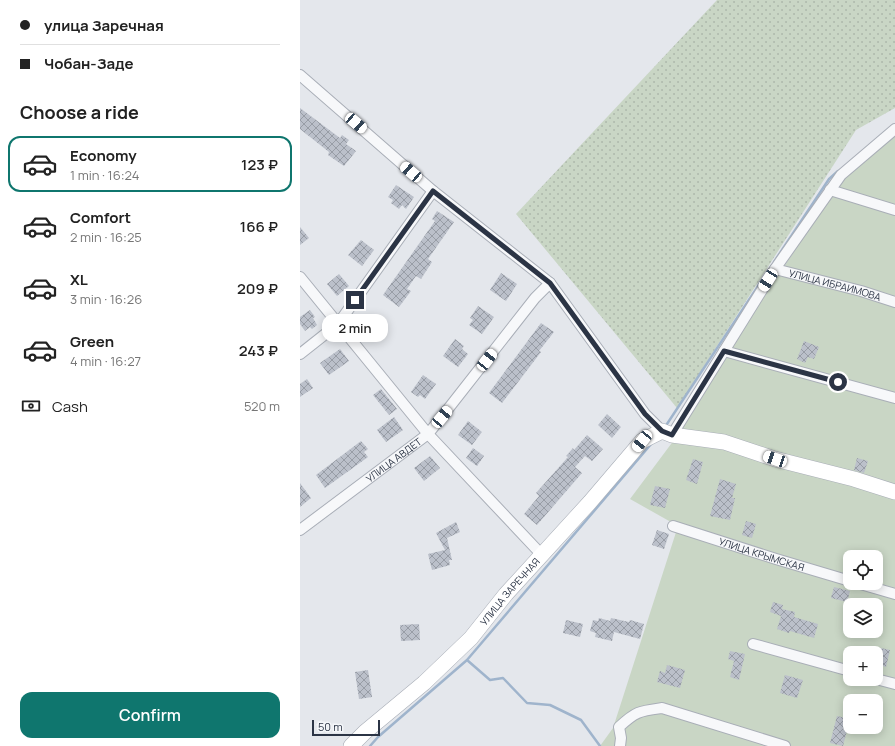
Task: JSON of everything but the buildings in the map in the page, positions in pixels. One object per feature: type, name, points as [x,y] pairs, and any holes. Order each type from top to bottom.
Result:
[{"type":"street","points":[[300,75],[433,191],[550,283],[645,414],[667,433],[724,442],[775,459],[854,479],[895,492]]},
{"type":"street","points":[[667,433],[724,351],[775,269],[841,174],[895,129]]},
{"type":"street","points":[[830,190],[895,210]]},
{"type":"street","points":[[300,354],[338,324],[433,191]]},
{"type":"street","name":"УЛИЦА ИБРАИМОВА","points":[[775,269],[861,291],[895,302]]},
{"type":"street","points":[[300,277],[428,434],[541,554]]},
{"type":"street","name":"УЛИЦА АВДЕТ","points":[[300,530],[428,434],[535,298],[550,283]]},
{"type":"street","points":[[724,351],[895,398]]},
{"type":"street","name":"УЛИЦА ЗАРЕЧНАЯ","points":[[351,746],[365,732],[424,683],[471,638],[506,594],[590,502],[642,441],[667,433]]},
{"type":"street","name":"УЛИЦА КРЫМСКАЯ","points":[[673,526],[843,579]]},
{"type":"street","points":[[881,590],[895,594]]},
{"type":"street","points":[[753,644],[843,669]]},
{"type":"street","points":[[883,681],[895,684]]},
{"type":"street","points":[[620,746],[621,738],[619,727],[632,714],[662,708],[785,746]]},
{"type":"green space","points":[[717,0],[895,0],[895,108],[856,130],[677,408],[516,214]]},
{"type":"green space","points":[[895,135],[895,746],[600,746],[613,728],[678,526],[630,499],[677,436],[728,352],[839,183]]},
{"type":"waterway","points":[[774,262],[829,179],[838,171]]},
{"type":"waterway","points":[[665,427],[768,271]]},
{"type":"waterway","points":[[370,746],[378,737],[467,660],[652,443]]},
{"type":"waterway","points":[[467,660],[490,680],[503,678],[527,703],[550,705],[581,720],[600,746]]},
{"type":"route","points":[[355,300],[433,191],[550,283],[645,414],[662,431],[672,435],[724,351],[838,382]]}]
